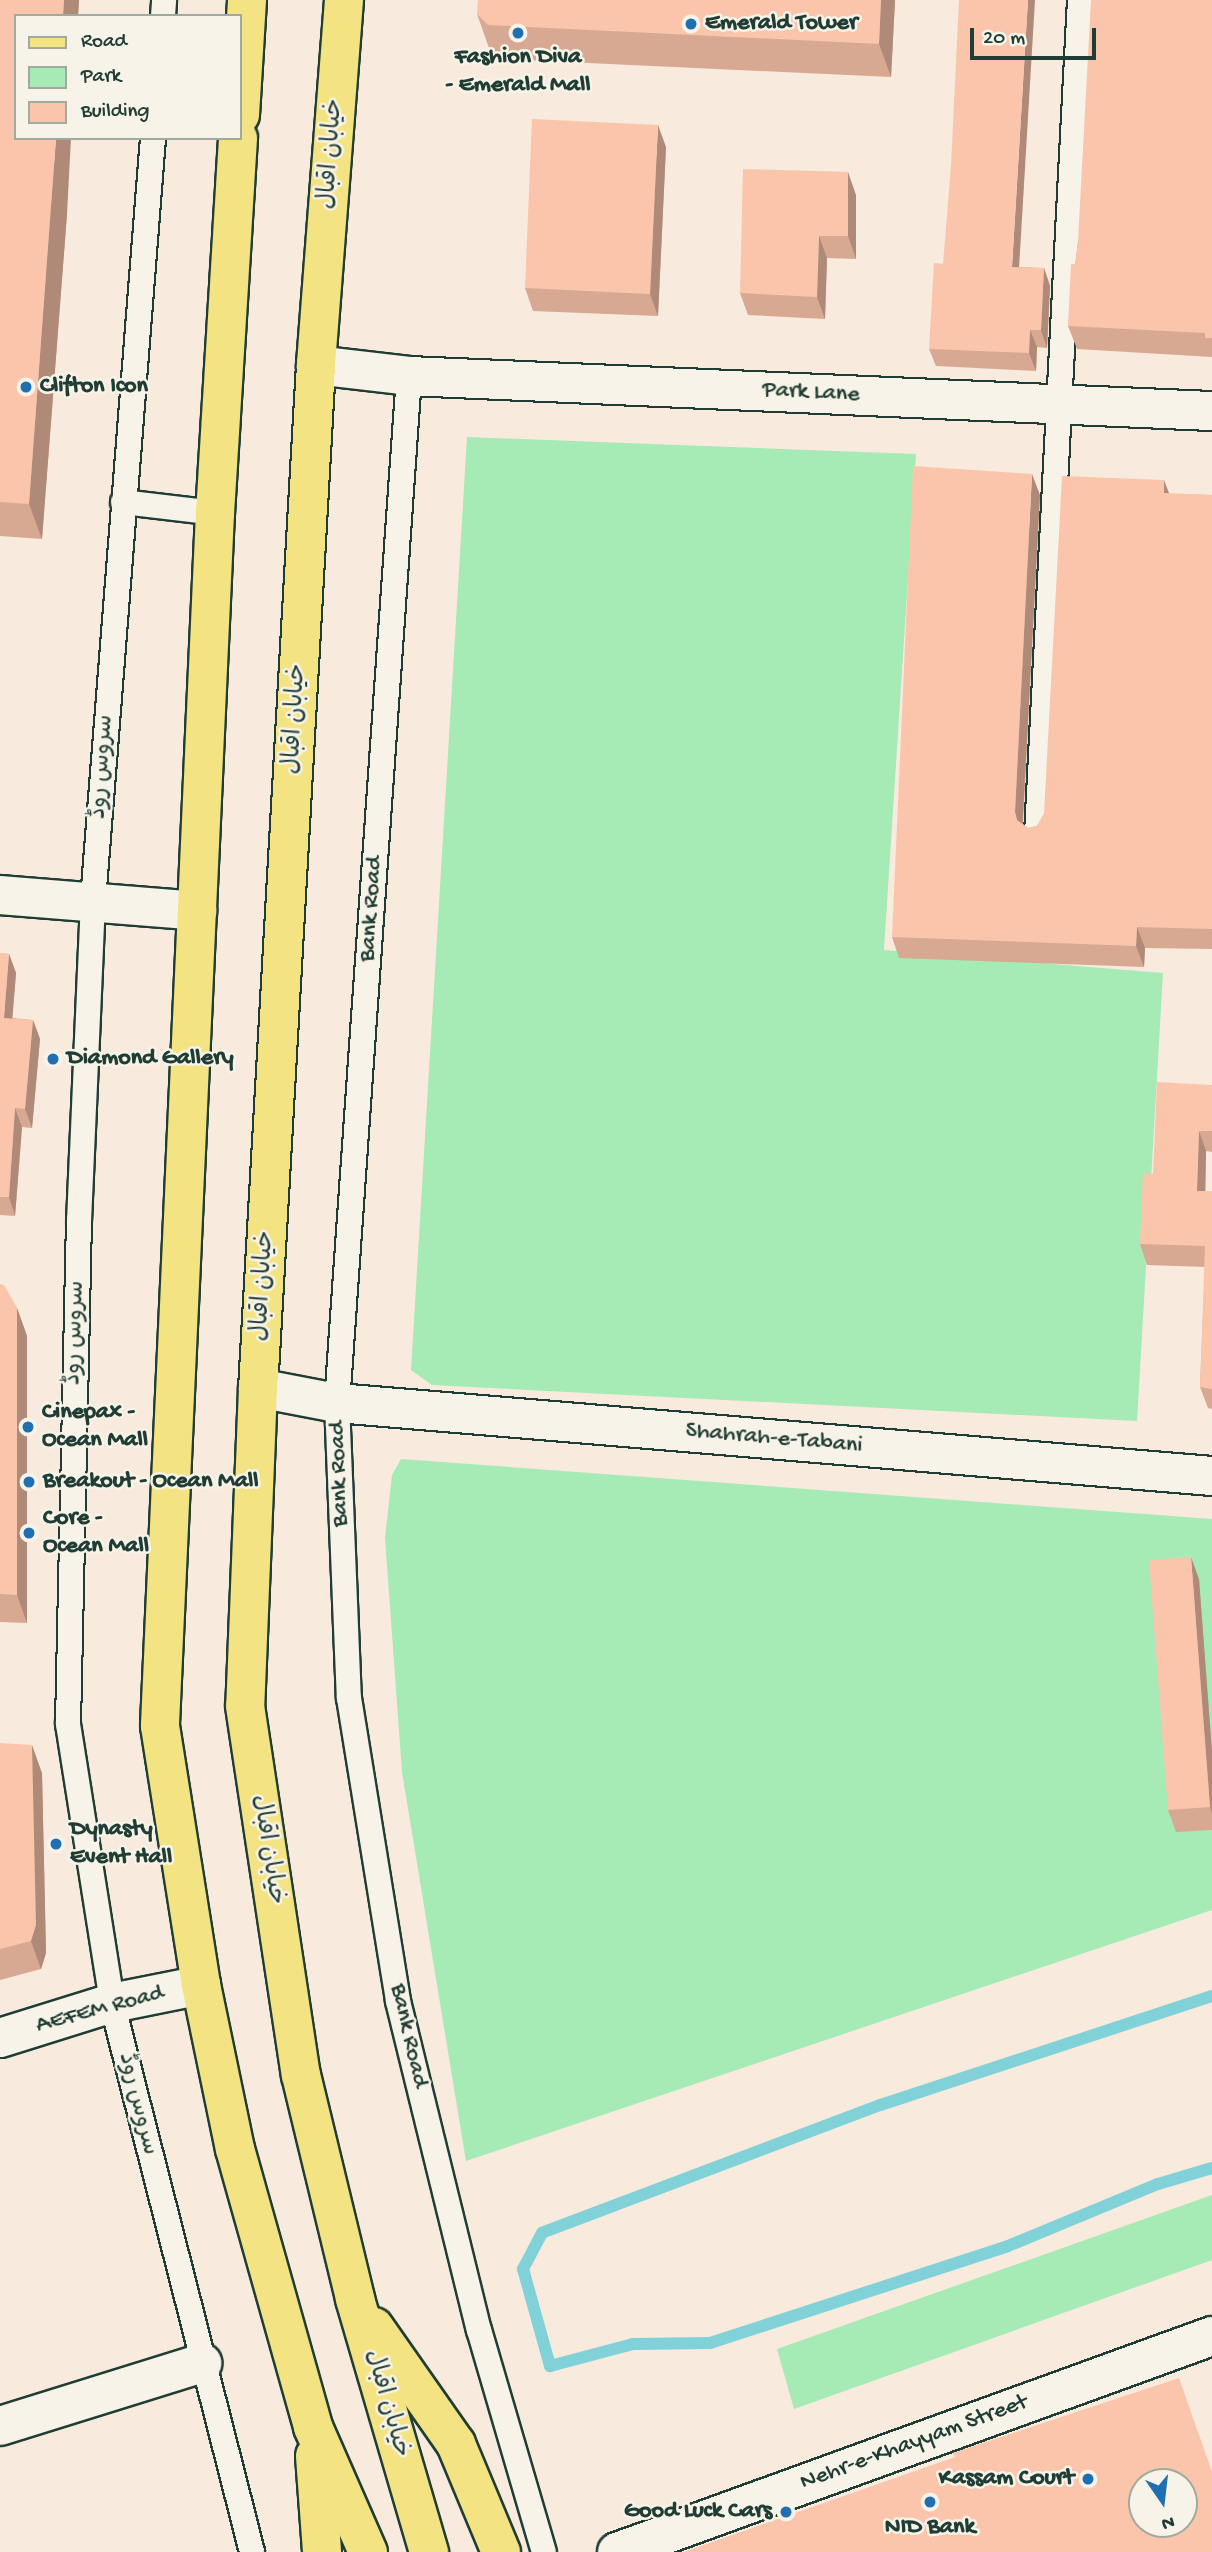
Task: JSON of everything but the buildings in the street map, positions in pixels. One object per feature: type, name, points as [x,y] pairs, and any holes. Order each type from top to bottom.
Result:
[{"type":"main road","points":[[242,82],[247,0]]},
{"type":"main road","name":"خیابان اقبال","points":[[344,0],[316,365],[258,1388],[245,1706],[301,2075],[355,2299],[429,2552]]},
{"type":"main road","points":[[238,140],[215,513],[160,1726],[201,1985],[235,2149],[313,2427],[368,2552]]},
{"type":"main road","points":[[355,2299],[456,2444],[501,2552]]},
{"type":"main road","points":[[313,2427],[322,2552]]},
{"type":"street","name":"Park Lane","points":[[316,365],[410,376],[1212,411]]},
{"type":"street","points":[[0,895],[197,911]]},
{"type":"street","name":"Shahrah-e-Tabani","points":[[258,1388],[337,1403],[1212,1476]]},
{"type":"street","name":"AEFEM Road","points":[[0,2038],[112,2003],[201,1985]]},
{"type":"street","name":"Nehr-e-Khayyam Street","points":[[617,2552],[1212,2336]]},
{"type":"street","points":[[0,2426],[202,2363]]},
{"type":"lane","points":[[1037,834],[1080,0]]},
{"type":"lane","name":"سروس روڈ","points":[[153,140],[93,901],[78,1257],[68,1724],[112,2003],[252,2552]]},
{"type":"lane","name":"Bank Road","points":[[410,376],[337,1403],[349,1699],[398,2001],[479,2330],[544,2552]]},
{"type":"lane","points":[[123,502],[215,513]]},
{"type":"green space","points":[[467,437],[916,454],[884,950],[1163,973],[1137,1421],[432,1385],[411,1370]]},
{"type":"green space","points":[[401,1459],[1212,1519],[1212,1910],[466,2161],[402,1772],[385,1538],[392,1475]]},
{"type":"green space","points":[[1212,2195],[1212,2260],[794,2409],[777,2349]]},
{"type":"waterway","points":[[1212,1996],[880,2105],[542,2233],[523,2269],[550,2366],[633,2344],[710,2343],[1008,2246],[1158,2184],[1212,2168]]},
{"type":"place","name":"Emerald Tower","points":[[691,24]]},
{"type":"place","name":"Fashion Diva - Emerald Mall","points":[[518,33]]},
{"type":"place","name":"Clifton Icon","points":[[26,387]]},
{"type":"place","name":"Diamond Gallery","points":[[53,1059]]},
{"type":"place","name":"Cinepax - Ocean Mall","points":[[28,1427]]},
{"type":"place","name":"Breakout - Ocean Mall","points":[[29,1482]]},
{"type":"place","name":"Core - Ocean Mall","points":[[29,1533]]},
{"type":"place","name":"Dynasty Event Hall","points":[[56,1844]]},
{"type":"place","name":"Kassam Court","points":[[1088,2479]]},
{"type":"place","name":"NID Bank","points":[[930,2502]]},
{"type":"place","name":"Good Luck Cars","points":[[786,2512]]}]
